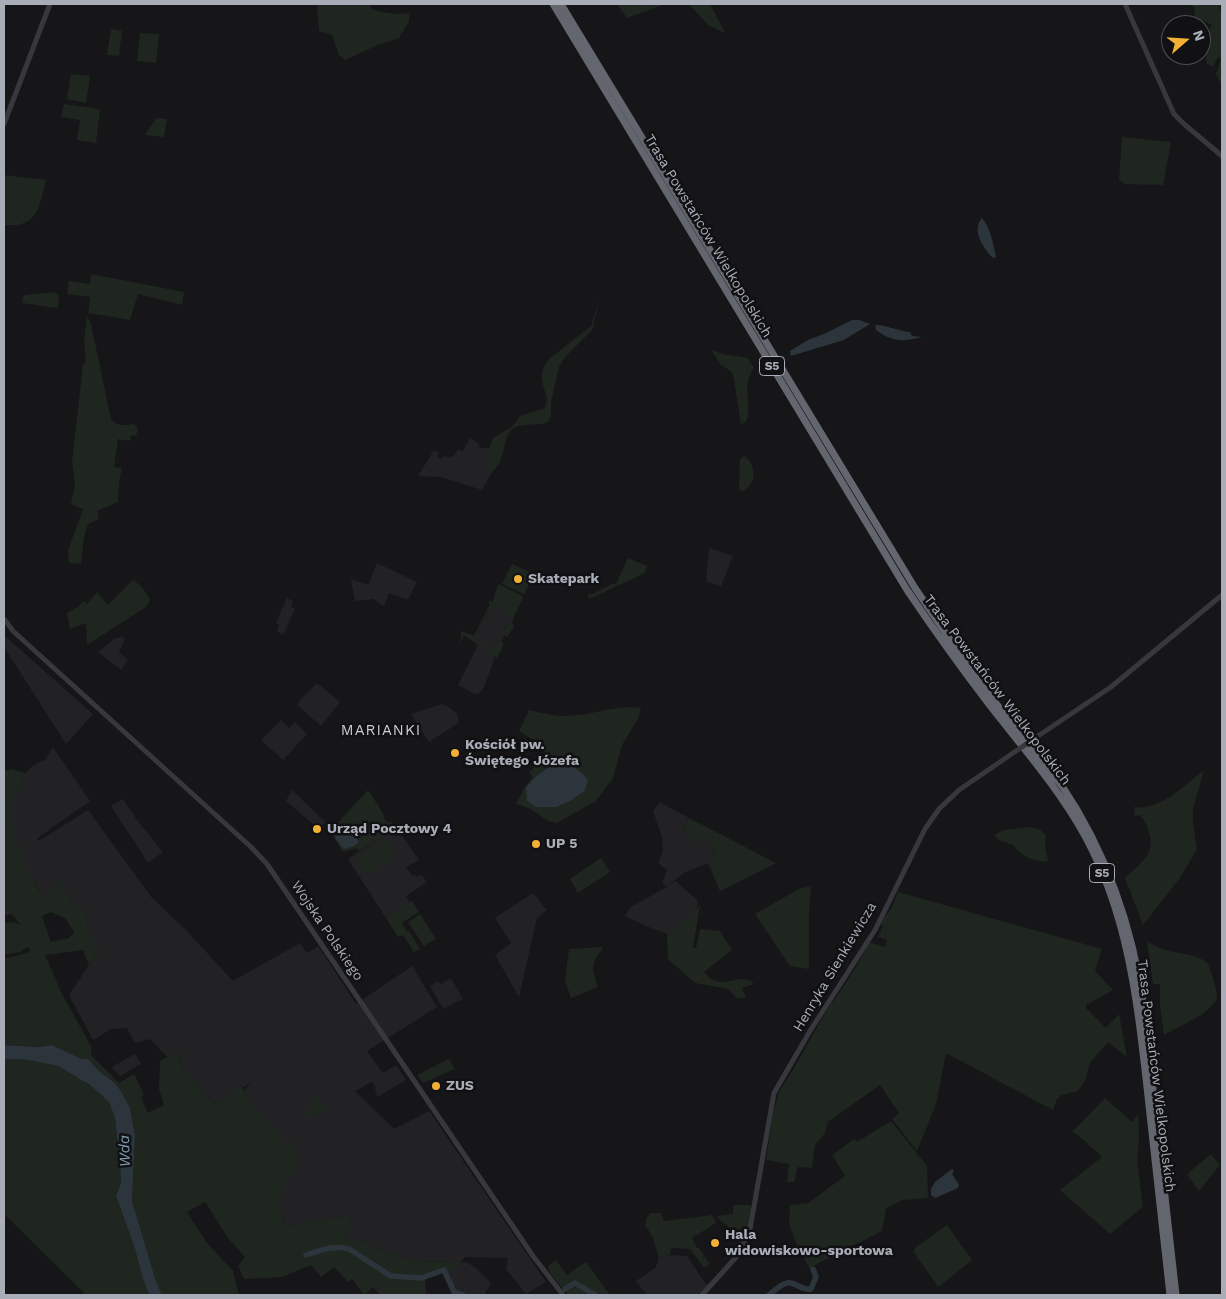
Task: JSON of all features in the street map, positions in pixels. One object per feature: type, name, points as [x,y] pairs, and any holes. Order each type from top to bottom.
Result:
[{"type":"highway","name":"Trasa Powstańców Wielkopolskich","points":[[553,4],[907,590],[946,647],[1045,774],[1076,819],[1096,859],[1119,918],[1133,976],[1146,1051]]},
{"type":"highway","name":"Trasa Powstańców Wielkopolskich","points":[[561,4],[915,588],[978,681],[1062,786],[1087,826],[1104,862],[1126,920],[1142,989],[1147,1064],[1170,1295]]},
{"type":"highway","name":"Trasa Powstańców Wielkopolskich","points":[[1147,1064],[1176,1295]]},
{"type":"street","points":[[4,124],[50,4]]},
{"type":"street","points":[[1125,4],[1174,114],[1222,156]]},
{"type":"street","name":"Henryka Sienkiewicza","points":[[702,1295],[738,1255],[748,1234],[754,1215],[774,1093],[810,1031],[875,930],[925,829],[939,809],[959,790],[1111,687],[1222,595]]},
{"type":"street","name":"Wojska Polskiego","points":[[4,620],[12,631],[251,847],[267,864],[537,1262],[563,1295]]},
{"type":"shaded area","points":[[317,4],[369,4],[372,9],[381,12],[409,13],[409,21],[399,38],[345,60],[339,55],[332,35],[319,31]]},
{"type":"shaded area","points":[[617,4],[665,4],[627,18]]},
{"type":"shaded area","points":[[689,4],[710,4],[725,33],[708,25]]},
{"type":"shaded area","points":[[1189,4],[1219,4],[1222,17],[1222,85],[1216,74],[1221,59],[1218,57],[1213,67],[1209,65],[1211,65],[1211,15],[1194,15],[1195,8]]},
{"type":"shaded area","points":[[111,29],[122,31],[119,56],[107,55]]},
{"type":"shaded area","points":[[140,33],[159,34],[156,63],[137,61]]},
{"type":"shaded area","points":[[71,74],[90,76],[86,103],[67,99]]},
{"type":"shaded area","points":[[64,104],[100,109],[96,143],[77,140],[80,120],[61,117]]},
{"type":"shaded area","points":[[156,118],[167,119],[164,137],[145,135]]},
{"type":"shaded area","points":[[1122,137],[1171,142],[1163,185],[1125,184],[1119,180]]},
{"type":"shaded area","points":[[4,175],[46,180],[37,211],[34,216],[22,224],[4,225]]},
{"type":"shaded area","points":[[91,274],[184,292],[182,305],[138,294],[130,320],[88,313],[90,297],[67,294],[69,281],[90,284]]},
{"type":"shaded area","points":[[55,292],[59,296],[58,308],[22,303],[25,295]]},
{"type":"shaded area","points":[[600,298],[592,330],[565,357],[559,367],[551,402],[551,416],[548,422],[512,429],[507,437],[500,462],[492,472],[488,469],[488,450],[493,438],[512,427],[520,416],[545,408],[547,402],[542,380],[544,367],[549,359],[591,326]]},
{"type":"shaded area","points":[[87,316],[91,324],[111,419],[119,424],[134,424],[138,429],[136,436],[131,435],[130,441],[118,439],[114,467],[122,468],[118,502],[97,511],[99,519],[88,524],[84,538],[81,564],[69,563],[68,550],[83,509],[71,504],[75,485],[72,462],[83,365],[86,361],[84,340]]},
{"type":"shaded area","points":[[711,350],[722,354],[748,358],[754,368],[747,388],[747,420],[741,425],[733,373],[720,364]]},
{"type":"shaded area","points":[[470,438],[478,443],[480,448],[488,448],[488,469],[492,472],[482,490],[441,477],[418,476],[434,450],[439,453],[437,457],[441,459],[444,456],[453,457],[458,449],[463,451]]},
{"type":"shaded area","points":[[745,456],[752,465],[754,475],[750,485],[742,492],[739,489],[740,459]]},
{"type":"shaded area","points":[[709,548],[733,556],[721,586],[706,581]]},
{"type":"shaded area","points":[[628,558],[647,566],[645,573],[589,599],[588,595],[616,584]]},
{"type":"shaded area","points":[[377,563],[417,582],[408,600],[389,593],[384,606],[373,599],[355,601],[351,579],[368,585]]},
{"type":"shaded area","name":"Skatepark","points":[[512,564],[534,574],[524,594],[502,584]]},
{"type":"shaded area","points":[[133,580],[143,589],[150,600],[146,607],[87,645],[86,623],[70,629],[67,613],[79,606],[83,601],[87,604],[97,592],[108,605]]},
{"type":"shaded area","points":[[498,584],[521,595],[523,598],[514,616],[511,616],[514,617],[512,623],[514,627],[507,637],[504,635],[512,617],[492,606],[487,614],[485,613],[490,604],[488,602],[490,600],[492,603]]},
{"type":"shaded area","points":[[287,598],[293,601],[291,607],[295,609],[283,635],[277,631],[279,625],[276,622]]},
{"type":"shaded area","points":[[492,604],[514,615],[494,657],[484,687],[479,694],[475,694],[458,685],[478,645],[474,642]]},
{"type":"shaded area","points":[[485,614],[487,615],[475,640],[495,650],[499,642],[502,642],[504,644],[497,658],[464,635],[457,649],[461,638],[461,631],[474,636]]},
{"type":"shaded area","points":[[4,635],[93,714],[66,744],[4,647]]},
{"type":"shaded area","points":[[122,636],[125,639],[119,652],[128,660],[121,670],[98,652],[114,639]]},
{"type":"shaded area","points":[[317,683],[340,702],[321,726],[298,706],[299,701]]},
{"type":"shaded area","points":[[442,704],[457,714],[459,720],[457,724],[429,742],[411,714]]},
{"type":"shaded area","points":[[630,707],[641,708],[638,719],[622,745],[613,778],[596,801],[557,823],[548,821],[529,808],[516,804],[524,788],[533,777],[529,772],[547,756],[538,743],[519,731],[529,710],[556,716],[569,716]]},
{"type":"shaded area","points":[[281,720],[289,728],[295,722],[307,734],[283,760],[261,740]]},
{"type":"shaded area","points":[[53,747],[90,801],[37,840],[40,840],[88,810],[152,898],[186,930],[233,981],[300,943],[307,953],[318,946],[356,1004],[412,966],[437,1007],[367,1051],[383,1073],[396,1065],[406,1080],[377,1097],[372,1082],[355,1091],[394,1129],[429,1111],[546,1282],[526,1294],[506,1269],[508,1258],[465,1257],[461,1263],[467,1262],[491,1283],[484,1295],[467,1295],[455,1291],[445,1269],[460,1262],[412,1261],[345,1236],[346,1232],[353,1231],[349,1215],[285,1227],[279,1197],[285,1196],[282,1179],[295,1139],[289,1148],[243,1092],[254,1079],[249,1084],[214,1104],[180,1065],[178,1051],[167,1057],[150,1039],[135,1043],[127,1028],[111,1029],[93,1040],[69,995],[98,955],[91,939],[85,911],[77,909],[63,887],[62,881],[42,895],[26,870],[9,824],[9,804],[14,793],[19,791],[26,773],[32,766],[45,760]]},
{"type":"shaded area","points":[[11,769],[26,773],[19,791],[15,793],[11,815],[23,860],[36,886],[42,895],[62,881],[63,887],[77,909],[83,908],[85,911],[91,939],[100,952],[89,965],[83,950],[45,955],[62,994],[91,1046],[91,1055],[119,1083],[134,1074],[144,1095],[141,1097],[148,1113],[164,1105],[159,1089],[160,1061],[178,1051],[180,1065],[214,1104],[243,1087],[243,1092],[289,1147],[296,1138],[298,1171],[293,1176],[283,1179],[285,1196],[279,1197],[285,1227],[349,1215],[353,1232],[346,1232],[345,1236],[412,1261],[461,1262],[457,1268],[425,1277],[426,1295],[380,1295],[373,1287],[364,1295],[352,1279],[348,1282],[334,1267],[321,1277],[311,1265],[282,1277],[244,1279],[238,1266],[245,1257],[228,1238],[205,1202],[187,1212],[207,1243],[233,1271],[239,1295],[162,1295],[132,1201],[135,1135],[130,1108],[121,1091],[115,1083],[100,1072],[88,1059],[82,1059],[52,1045],[39,1047],[4,1045],[4,959],[30,952],[30,948],[27,947],[20,952],[4,955],[4,923],[12,922],[21,925],[11,914],[4,916],[4,771]],"holes":[[[51,912],[65,918],[74,932],[69,938],[51,942],[42,916]]]},
{"type":"shaded area","points":[[1204,770],[1193,809],[1197,850],[1179,879],[1143,925],[1125,878],[1145,858],[1151,841],[1145,821],[1140,815],[1135,816],[1134,807],[1154,805],[1163,801]]},
{"type":"shaded area","points":[[292,790],[325,822],[319,829],[286,801]]},
{"type":"shaded area","points":[[368,790],[383,813],[385,820],[389,823],[391,821],[395,828],[359,851],[357,848],[343,852],[331,833]]},
{"type":"shaded area","points":[[123,799],[163,852],[148,863],[111,806]]},
{"type":"shaded area","points":[[660,802],[689,818],[683,829],[691,844],[706,837],[717,856],[708,863],[684,873],[670,884],[676,881],[698,901],[694,920],[675,937],[625,916],[631,907],[670,885],[666,886],[662,883],[667,870],[658,863],[663,851],[662,837],[653,811]]},
{"type":"shaded area","points":[[689,818],[776,863],[720,891],[708,863],[717,856],[706,837],[691,845],[683,829]]},
{"type":"shaded area","points":[[396,827],[419,860],[406,867],[412,876],[415,875],[417,877],[421,874],[427,882],[406,896],[410,903],[386,918],[348,859]]},
{"type":"shaded area","points":[[1031,827],[1040,830],[1046,835],[1045,845],[1048,861],[1038,861],[1029,858],[1013,845],[999,840],[994,835],[1004,830]]},
{"type":"shaded area","points":[[382,841],[391,842],[394,847],[392,856],[384,864],[365,874],[359,870],[358,860],[360,856],[368,848]]},
{"type":"shaded area","points":[[601,858],[610,872],[578,893],[570,879]]},
{"type":"shaded area","points":[[811,886],[809,969],[790,966],[755,914],[799,889]]},
{"type":"shaded area","points":[[898,892],[1102,949],[1095,971],[1113,990],[1086,1005],[1086,1008],[1106,1028],[1119,1014],[1127,1057],[1108,1042],[1090,1063],[1085,1081],[1078,1091],[1061,1095],[1057,1099],[1053,1110],[946,1053],[936,1104],[917,1151],[892,1119],[899,1113],[880,1085],[828,1122],[825,1133],[815,1145],[812,1168],[798,1167],[794,1182],[787,1182],[789,1164],[766,1160],[773,1114],[779,1092],[828,1008],[859,962],[869,942],[885,947],[887,940],[878,937],[883,926],[880,923],[891,909]]},
{"type":"shaded area","points":[[533,893],[547,910],[537,918],[519,997],[495,955],[511,943],[495,918]]},
{"type":"shaded area","points":[[412,901],[419,912],[402,923],[420,949],[414,952],[403,935],[398,937],[386,918]]},
{"type":"shaded area","points":[[700,905],[693,948],[696,948],[700,929],[720,931],[732,950],[704,972],[711,979],[717,981],[749,980],[754,984],[742,988],[746,998],[737,998],[728,989],[695,983],[668,959],[667,935]]},
{"type":"shaded area","points":[[420,914],[436,939],[424,946],[408,922]]},
{"type":"shaded area","points":[[1147,941],[1163,949],[1200,958],[1207,962],[1216,990],[1217,1000],[1203,1014],[1164,1035],[1160,1006],[1160,984],[1153,984]]},
{"type":"shaded area","points":[[603,948],[596,958],[593,967],[598,987],[571,998],[565,980],[569,949]]},
{"type":"shaded area","points":[[451,978],[463,999],[443,1009],[430,986],[438,981],[441,984]]},
{"type":"shaded area","points":[[135,1054],[141,1064],[120,1076],[113,1069],[112,1067]]},
{"type":"shaded area","points":[[4,1059],[21,1059],[58,1066],[90,1085],[109,1102],[115,1118],[120,1163],[121,1183],[116,1196],[149,1295],[86,1295],[4,1214]]},
{"type":"shaded area","points":[[449,1059],[455,1069],[423,1083],[417,1075]]},
{"type":"shaded area","points":[[315,1093],[329,1112],[305,1116]]},
{"type":"shaded area","points":[[1105,1098],[1132,1122],[1138,1114],[1137,1161],[1143,1207],[1110,1234],[1060,1190],[1102,1157],[1078,1135],[1072,1132]]},
{"type":"shaded area","points":[[891,1121],[927,1166],[928,1198],[903,1200],[886,1208],[882,1231],[809,1268],[789,1224],[790,1205],[808,1203],[845,1176],[832,1155],[854,1139],[857,1142]]},
{"type":"shaded area","points":[[1211,1154],[1220,1165],[1199,1191],[1187,1174]]},
{"type":"shaded area","points":[[749,1205],[754,1211],[743,1246],[738,1242],[729,1227],[717,1216],[733,1214],[733,1206]]},
{"type":"shaded area","points":[[651,1213],[661,1213],[664,1221],[712,1215],[716,1223],[692,1238],[697,1248],[704,1255],[702,1258],[705,1257],[710,1264],[704,1268],[690,1249],[671,1248],[670,1255],[659,1257],[652,1236],[645,1225],[646,1219]]},
{"type":"shaded area","points":[[947,1225],[972,1260],[938,1287],[913,1251]]},
{"type":"shaded area","points":[[687,1256],[708,1285],[698,1295],[647,1295],[636,1281],[656,1267],[659,1257]]},
{"type":"shaded area","points":[[556,1260],[567,1275],[586,1262],[610,1295],[568,1295],[550,1273],[548,1266]]},
{"type":"water","points":[[982,218],[988,227],[991,237],[996,257],[993,258],[982,244],[978,233],[979,223]]},
{"type":"water","points":[[852,320],[859,320],[870,324],[844,340],[791,356],[790,351],[808,340]]},
{"type":"water","points":[[875,325],[910,332],[912,336],[922,337],[909,340],[893,339],[876,330]]},
{"type":"water","points":[[567,762],[588,780],[585,790],[572,800],[556,807],[536,807],[527,801],[526,788],[534,778],[549,767]]},
{"type":"water","points":[[346,826],[359,842],[354,846],[344,849],[335,838],[339,831]]},
{"type":"water","name":"Wda","points":[[4,1045],[39,1047],[52,1045],[82,1059],[88,1059],[100,1072],[115,1083],[121,1091],[130,1108],[135,1135],[132,1201],[162,1295],[149,1295],[116,1196],[121,1183],[120,1163],[115,1118],[109,1102],[90,1085],[58,1066],[22,1059],[4,1059]]},
{"type":"water","points":[[952,1169],[954,1170],[952,1174],[959,1185],[958,1188],[935,1198],[931,1195],[931,1189],[935,1182]]},
{"type":"waterway","points":[[306,1255],[332,1248],[349,1249],[391,1276],[421,1278],[444,1270],[454,1292],[463,1295]]},
{"type":"waterway","points":[[769,1295],[787,1283],[793,1283],[804,1289],[811,1289],[816,1277],[813,1269]]},
{"type":"waterway","points":[[565,1289],[575,1283],[595,1295]]},
{"type":"place","name":"Skatepark","points":[[518,579]]},
{"type":"place","name":"Kościół pw. Świętego Józefa","points":[[455,753]]},
{"type":"place","name":"Urząd Pocztowy 4","points":[[317,829]]},
{"type":"place","name":"UP 5","points":[[536,844]]},
{"type":"place","name":"ZUS","points":[[436,1086]]},
{"type":"place","name":"Hala widowiskowo-sportowa","points":[[715,1243]]},
{"type":"district","name":"MARIANKI","points":[[381,731]]}]
